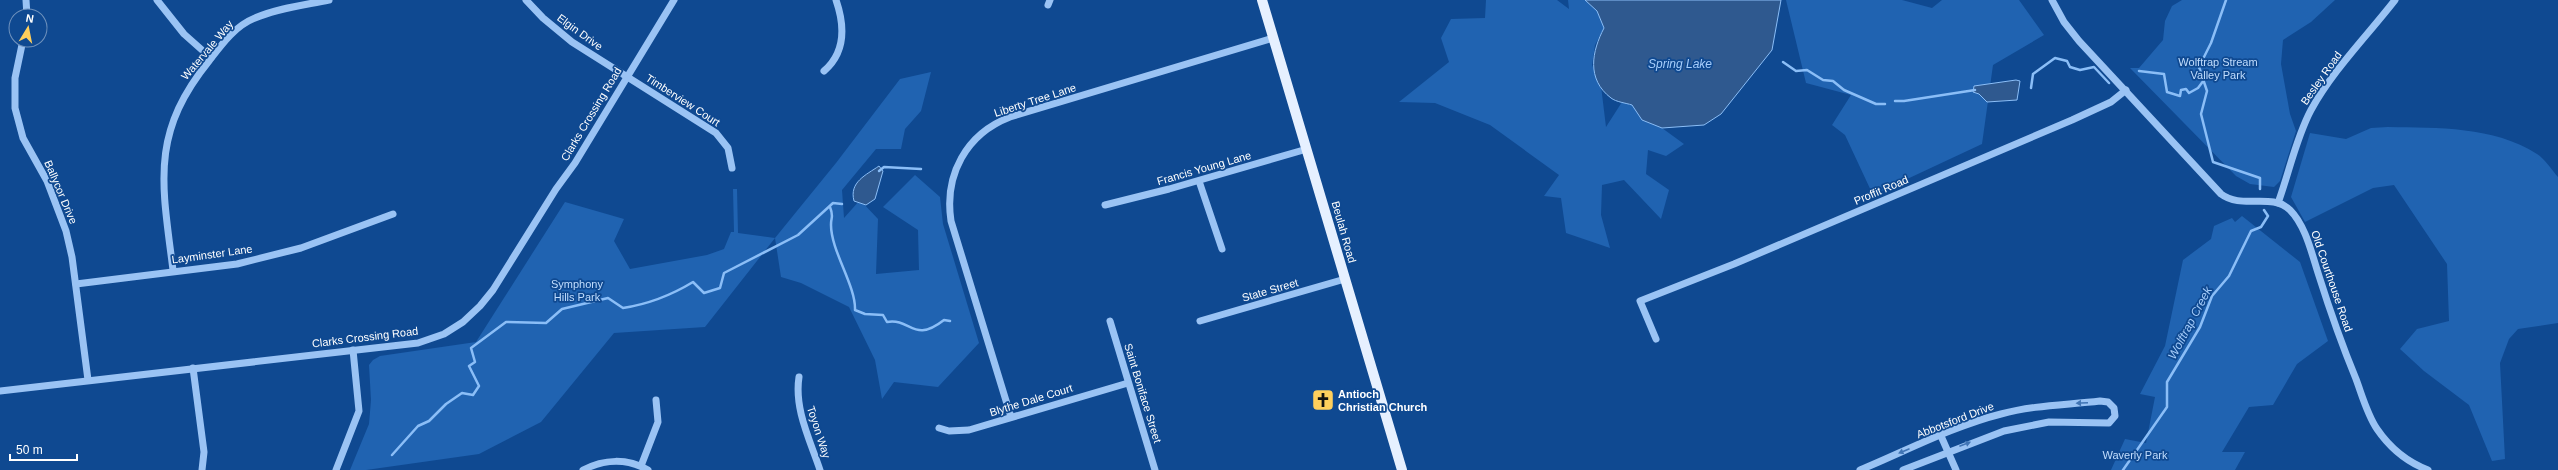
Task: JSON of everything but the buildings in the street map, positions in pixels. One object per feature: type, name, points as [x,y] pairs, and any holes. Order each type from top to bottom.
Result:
[{"type":"main road","name":"Beulah Road","points":[[1262,0],[1402,470]]},
{"type":"street","points":[[157,0],[184,34],[212,58]]},
{"type":"street","name":"Watervale Way","points":[[173,270],[163,188],[165,150],[171,125],[183,97],[233,32],[255,18],[329,0]]},
{"type":"street","name":"Elgin Drive","points":[[526,0],[572,42],[626,76]]},
{"type":"street","name":"Clarks Crossing Road","points":[[0,392],[88,380],[418,343],[433,338],[459,325],[480,306],[575,162],[626,76],[674,0]]},
{"type":"street","points":[[824,71],[832,64],[841,47],[842,24],[836,0]]},
{"type":"street","points":[[2052,0],[2064,22],[2079,41],[2224,196],[2241,202],[2278,203]]},
{"type":"street","name":"Besley Road","points":[[2278,203],[2303,128],[2314,104],[2337,72],[2395,0]]},
{"type":"street","name":"Liberty Tree Lane","points":[[1011,417],[951,221],[951,186],[964,153],[982,133],[1005,119],[1273,38]]},
{"type":"street","name":"Ballycor Drive","points":[[22,48],[14,92],[18,123],[57,205],[72,257],[88,380]]},
{"type":"street","name":"Timberview Court","points":[[626,76],[716,133],[728,148],[732,168]]},
{"type":"street","name":"Proffit Road","points":[[1656,339],[1640,301],[1734,264],[2072,120],[2111,102],[2126,90]]},
{"type":"street","name":"Francis Young Lane","points":[[1106,205],[1307,149]]},
{"type":"street","points":[[1199,180],[1222,249]]},
{"type":"street","name":"Old Courthouse Road","points":[[2278,203],[2290,210],[2303,230],[2338,332],[2377,428],[2398,452],[2428,470]]},
{"type":"street","name":"Layminster Lane","points":[[76,284],[173,270],[237,264],[277,255],[393,214]]},
{"type":"street","name":"State Street","points":[[1200,322],[1345,279]]},
{"type":"street","name":"Saint Boniface Street","points":[[1110,321],[1155,470]]},
{"type":"street","points":[[336,470],[359,411],[353,350]]},
{"type":"street","points":[[193,368],[204,452],[202,470]]},
{"type":"street","name":"Toyon Way","points":[[799,377],[797,389],[800,411],[820,470]]},
{"type":"street","name":"Blythe Dale Court","points":[[939,428],[960,431],[1128,382]]},
{"type":"street","points":[[641,466],[658,422],[659,414],[656,400]]},
{"type":"street","name":"Abbotsford Drive","points":[[1860,470],[1976,422],[2023,409],[2103,401],[2112,404],[2114,408],[2115,416],[2109,423],[2073,421],[2026,426],[1982,438],[1903,470]]},
{"type":"street","points":[[1941,436],[1956,470]]},
{"type":"street","points":[[583,470],[607,461],[620,461],[641,466],[648,470]]},
{"type":"green space","points":[[1486,0],[1557,0],[1569,9],[1568,0],[1585,0],[1597,11],[1604,28],[1595,45],[1592,65],[1601,86],[1606,127],[1622,102],[1632,105],[1642,120],[1662,128],[1684,144],[1666,156],[1648,150],[1646,174],[1669,190],[1661,219],[1624,180],[1602,185],[1601,215],[1610,248],[1566,233],[1561,198],[1544,196],[1559,175],[1490,125],[1435,103],[1399,102],[1449,62],[1441,38],[1451,19],[1485,18]]},
{"type":"green space","points":[[1786,0],[1902,0],[1932,8],[1942,0],[2019,0],[2044,35],[1993,65],[1982,144],[1873,195],[1845,135],[1832,125],[1851,95],[1806,83]]},
{"type":"green space","name":"Wolftrap Stream Valley Park","points":[[2182,0],[2335,0],[2311,22],[2283,40],[2281,64],[2290,114],[2296,131],[2280,181],[2274,187],[2250,184],[2236,176],[2130,68],[2139,68],[2163,40],[2165,21],[2172,6]]},
{"type":"green space","points":[[931,72],[921,111],[905,129],[901,149],[876,149],[842,190],[844,218],[860,200],[878,219],[876,274],[919,270],[918,230],[883,207],[915,175],[940,197],[943,224],[979,343],[938,387],[894,382],[882,399],[875,360],[849,307],[801,283],[781,277],[775,238],[836,163],[900,79]]},
{"type":"green space","points":[[2388,127],[2465,130],[2502,138],[2520,145],[2540,156],[2558,177],[2558,323],[2518,329],[2509,339],[2500,363],[2505,459],[2492,461],[2469,405],[2424,371],[2400,349],[2417,329],[2449,321],[2447,264],[2394,185],[2373,188],[2305,222],[2291,197],[2310,133],[2346,139],[2371,128]]},
{"type":"green space","name":"Symphony Hills Park","points":[[733,189],[737,189],[738,233],[775,238],[705,327],[614,333],[541,422],[479,454],[366,470],[350,470],[369,424],[371,400],[369,365],[373,360],[380,356],[476,342],[565,202],[624,219],[614,241],[630,269],[707,255],[724,249],[731,232],[734,232]]},
{"type":"green space","name":"Waverly Park","points":[[2242,216],[2300,262],[2328,341],[2297,364],[2273,405],[2249,407],[2222,452],[2245,452],[2235,470],[2111,470],[2125,439],[2146,443],[2155,397],[2140,394],[2165,346],[2183,260],[2211,239],[2214,226],[2232,218],[2235,222]]},
{"type":"water","name":"Spring Lake","points":[[1585,0],[1781,0],[1772,50],[1721,114],[1704,125],[1662,128],[1642,120],[1632,105],[1611,98],[1598,82],[1595,74],[1594,55],[1604,28],[1597,11]]},
{"type":"water","points":[[2016,80],[2020,81],[2017,100],[1987,102],[1979,94],[1973,92],[1974,86]]},
{"type":"water","points":[[879,166],[883,171],[875,199],[866,205],[854,201],[853,194],[856,184],[864,176]]},
{"type":"waterway","name":"Wolftrap Creek","points":[[2226,0],[2211,43],[2199,67],[2207,91],[2201,114],[2213,162],[2260,178],[2260,189]]},
{"type":"waterway","points":[[2031,88],[2033,74],[2055,58],[2067,61],[2070,67],[2080,70],[2094,67],[2109,83]]},
{"type":"waterway","points":[[1783,62],[1796,71],[1807,70],[1823,80],[1833,81],[1844,90],[1876,104],[1885,104]]},
{"type":"waterway","points":[[2139,71],[2164,74],[2167,92],[2180,96],[2181,90],[2186,89],[2189,93],[2198,88],[2204,80]]},
{"type":"waterway","points":[[1895,101],[1904,101],[1975,90]]},
{"type":"waterway","points":[[879,171],[884,167],[921,169]]},
{"type":"waterway","points":[[392,455],[418,426],[429,421],[446,404],[462,393],[473,395],[479,386],[469,366],[475,362],[471,348],[506,322],[546,323],[562,309],[608,298],[623,308],[633,306],[659,299],[693,282],[704,293],[720,288],[724,273],[798,235],[833,203],[842,204]]},
{"type":"waterway","points":[[830,207],[832,215],[832,235],[852,290],[855,310],[865,314],[883,315],[887,322],[902,323],[919,330],[926,330],[934,327],[944,320],[950,321]]},
{"type":"waterway","name":"Wolftrap Creek","points":[[2123,470],[2167,407],[2167,382],[2200,327],[2212,296],[2229,276],[2251,231],[2261,227],[2268,216],[2264,210]]},
{"type":"place","name":"Antioch Christian Church","points":[[1323,400]]}]
